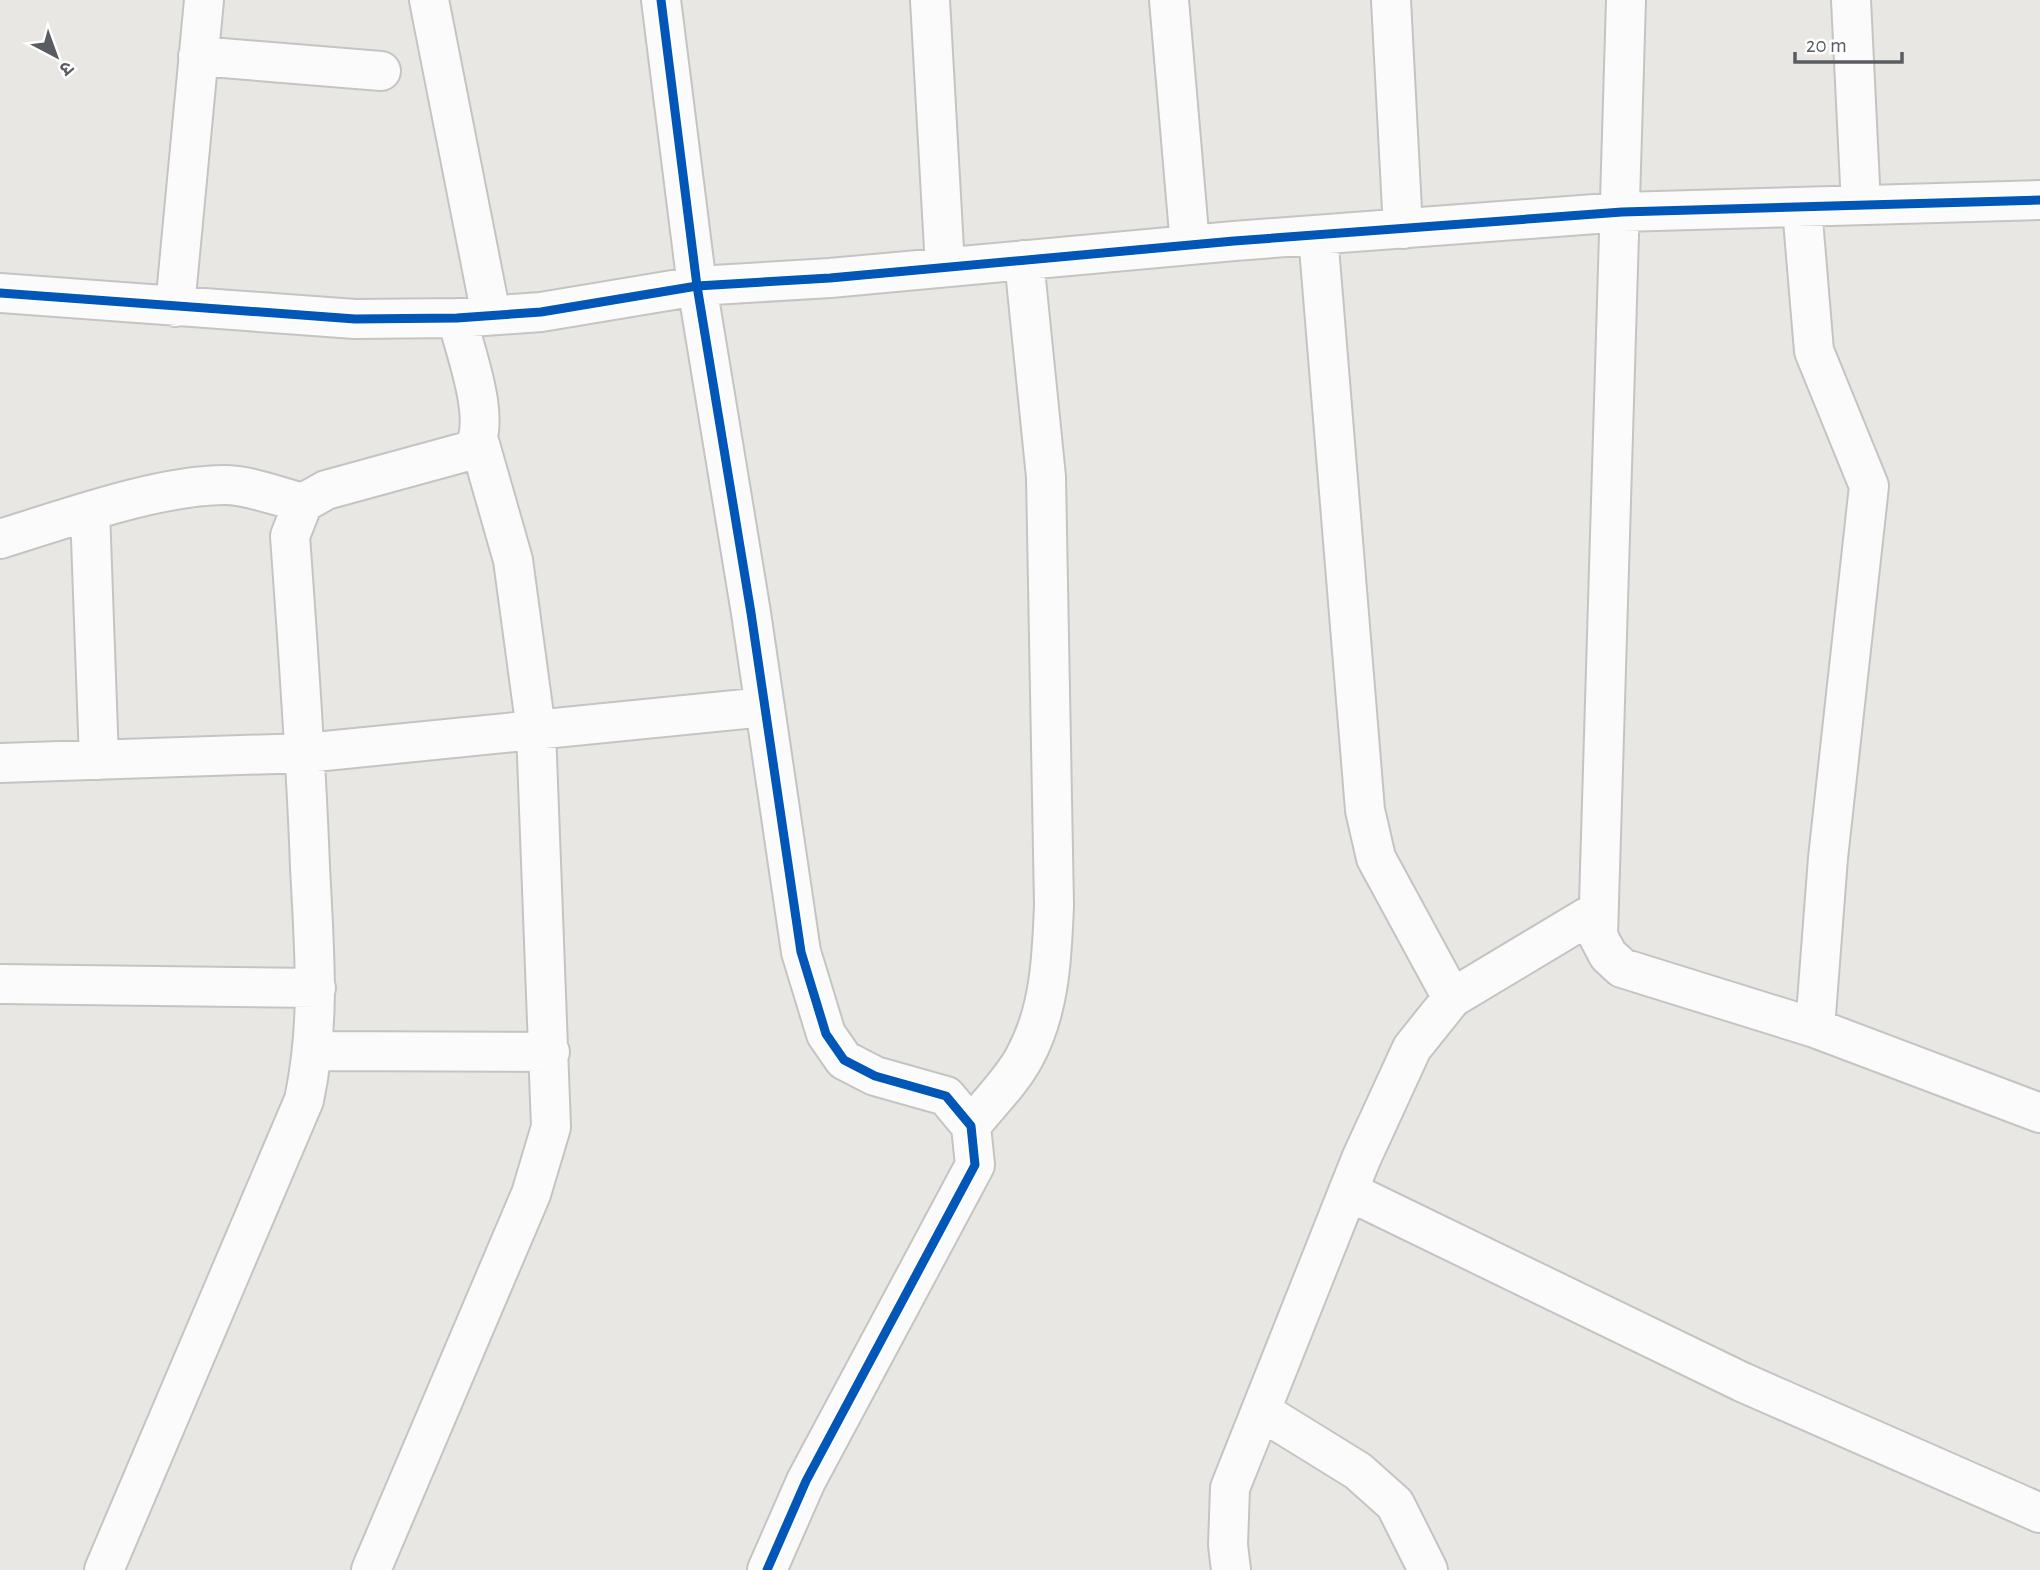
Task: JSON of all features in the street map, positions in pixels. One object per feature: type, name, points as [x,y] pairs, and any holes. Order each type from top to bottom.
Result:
[{"type":"street","points":[[175,307],[204,0]]},
{"type":"street","points":[[371,1570],[531,1194],[551,1127],[536,730],[513,560],[479,441],[482,422],[474,317],[429,0]]},
{"type":"street","points":[[661,0],[697,286],[765,707],[801,952],[827,1034],[844,1060],[876,1076],[946,1096],[971,1126],[975,1165],[806,1481],[767,1570]]},
{"type":"street","points":[[930,0],[945,267]]},
{"type":"street","points":[[1168,0],[1190,245]]},
{"type":"street","points":[[1391,0],[1403,229]]},
{"type":"street","points":[[1626,0],[1622,212],[1598,936],[1608,955],[1622,968],[1815,1028],[2040,1113]]},
{"type":"street","points":[[1851,0],[1861,205]]},
{"type":"street","points":[[198,57],[381,71]]},
{"type":"street","points":[[0,293],[355,319],[474,317],[541,312],[697,286],[1622,212],[2040,200]]},
{"type":"street","points":[[1802,208],[1814,351],[1869,485],[1828,858],[1815,1028]]},
{"type":"street","points":[[1318,235],[1365,810],[1376,858],[1452,998]]},
{"type":"street","points":[[971,1126],[1024,1058],[1040,1020],[1052,967],[1054,905],[1046,477],[1024,260]]},
{"type":"street","points":[[104,1570],[304,1100],[314,1051],[316,988],[305,753],[290,536],[303,503],[326,490],[472,450],[479,441]]},
{"type":"street","points":[[0,539],[90,511],[177,491],[226,485],[303,503]]},
{"type":"street","points":[[90,511],[99,760]]},
{"type":"street","points":[[0,762],[305,753],[765,707]]},
{"type":"street","points":[[1231,1570],[1228,1545],[1230,1488],[1348,1191],[1412,1048],[1452,998],[1597,911]]},
{"type":"street","points":[[0,984],[316,988]]},
{"type":"street","points":[[314,1051],[550,1052]]},
{"type":"street","points":[[1348,1191],[1742,1382],[2040,1513]]},
{"type":"street","points":[[1261,1411],[1358,1471],[1395,1504],[1428,1570]]},
{"type":"cycle path","points":[[661,0],[697,286],[751,613],[801,952],[826,1034],[844,1060],[875,1076],[946,1096],[971,1126],[975,1165],[806,1481],[767,1570]]},
{"type":"cycle path","points":[[0,293],[355,319],[457,318],[541,312],[697,286],[830,278],[1234,241],[1622,212],[2040,200]]}]
